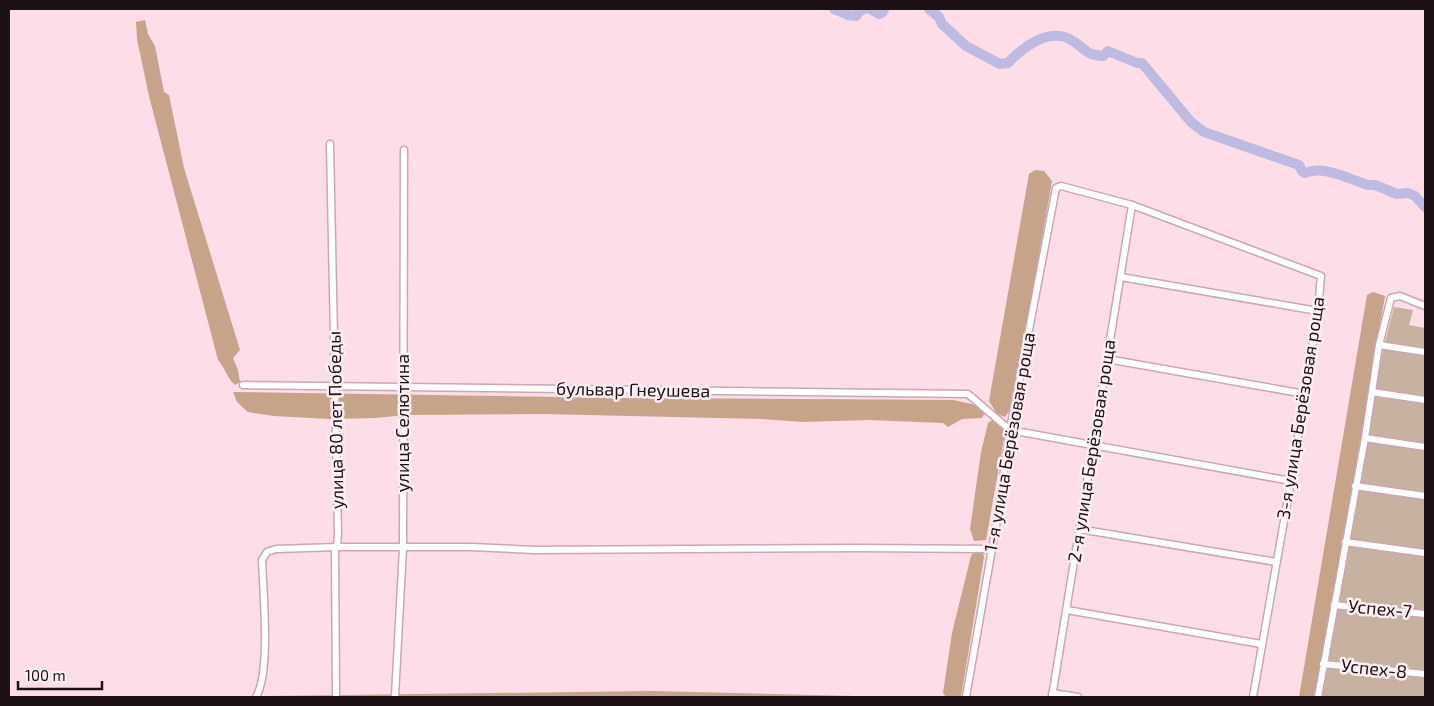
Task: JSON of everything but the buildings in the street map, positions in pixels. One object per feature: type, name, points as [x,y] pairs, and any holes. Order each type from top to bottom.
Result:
[{"type":"street","name":"улица 80 лет Победы","points":[[330,144],[337,547],[335,550],[336,694]]},
{"type":"street","name":"улица Селютина","points":[[395,696],[403,548],[404,150]]},
{"type":"street","name":"3-я улица Берёзовая роща","points":[[1056,188],[1061,186],[1132,205],[1321,276],[1318,311],[1291,481],[1252,697]]},
{"type":"street","name":"1-я улица Берёзовая роща","points":[[966,697],[992,549],[1010,430],[1056,188]]},
{"type":"street","name":"2-я улица Берёзовая роща","points":[[1052,695],[1132,205]]},
{"type":"street","points":[[1121,277],[1318,311]]},
{"type":"street","points":[[1318,697],[1365,438],[1379,345],[1391,298],[1400,296],[1425,306]]},
{"type":"street","points":[[1379,345],[1425,352]]},
{"type":"street","points":[[1107,360],[1305,394]]},
{"type":"street","name":"бульвар Гнеушева","points":[[243,385],[968,394],[1010,430]]},
{"type":"street","points":[[1372,392],[1425,400]]},
{"type":"street","points":[[1010,430],[1291,481]]},
{"type":"street","points":[[1365,438],[1425,447]]},
{"type":"street","points":[[1355,486],[1425,496]]},
{"type":"street","points":[[1080,529],[1276,562]]},
{"type":"street","points":[[1345,542],[1425,553]]},
{"type":"street","points":[[256,697],[259,693],[264,671],[265,655],[262,560],[267,552],[276,549],[337,547],[471,547],[534,550],[992,549]]},
{"type":"street","name":"Успех-7","points":[[1334,605],[1425,614]]},
{"type":"street","points":[[1067,610],[1261,644]]},
{"type":"street","name":"Успех-8","points":[[1323,664],[1425,674]]},
{"type":"street","points":[[1052,695],[1078,697]]},
{"type":"shaded area","points":[[145,20],[148,34],[155,46],[164,92],[169,95],[184,168],[240,350],[233,358],[240,382],[235,385],[218,360],[149,96],[137,39],[136,22]]},
{"type":"shaded area","points":[[1035,170],[1044,171],[1052,181],[1012,407],[1005,417],[997,414],[989,401],[1029,174]]},
{"type":"shaded area","points":[[1373,292],[1385,296],[1316,697],[1299,697],[1367,295]]},
{"type":"shaded area","points":[[1394,307],[1413,310],[1409,325],[1425,328],[1425,697],[1320,697],[1383,350]]},
{"type":"shaded area","points":[[233,392],[627,398],[953,400],[976,405],[986,410],[982,418],[962,419],[948,427],[943,423],[869,420],[802,422],[762,419],[543,414],[406,415],[330,419],[274,416],[248,412],[237,402]]},
{"type":"shaded area","points":[[992,420],[999,421],[1006,427],[986,540],[974,541],[970,529],[981,452],[988,423]]},
{"type":"shaded area","points":[[974,552],[983,553],[984,557],[961,697],[946,697],[943,693],[952,633],[971,556]]},
{"type":"shaded area","points":[[652,691],[896,697],[267,697],[269,696]]},
{"type":"waterway","points":[[834,9],[856,16],[864,9]]},
{"type":"waterway","points":[[870,9],[879,14],[884,9]]},
{"type":"waterway","points":[[929,9],[966,46],[1000,64],[1008,63],[1021,51],[1038,40],[1055,36],[1073,41],[1093,54],[1103,56],[1108,51],[1137,63],[1142,63],[1191,122],[1204,132],[1299,165],[1305,173],[1312,171],[1328,172],[1368,185],[1375,185],[1397,194],[1408,193],[1415,196],[1425,207]]}]
